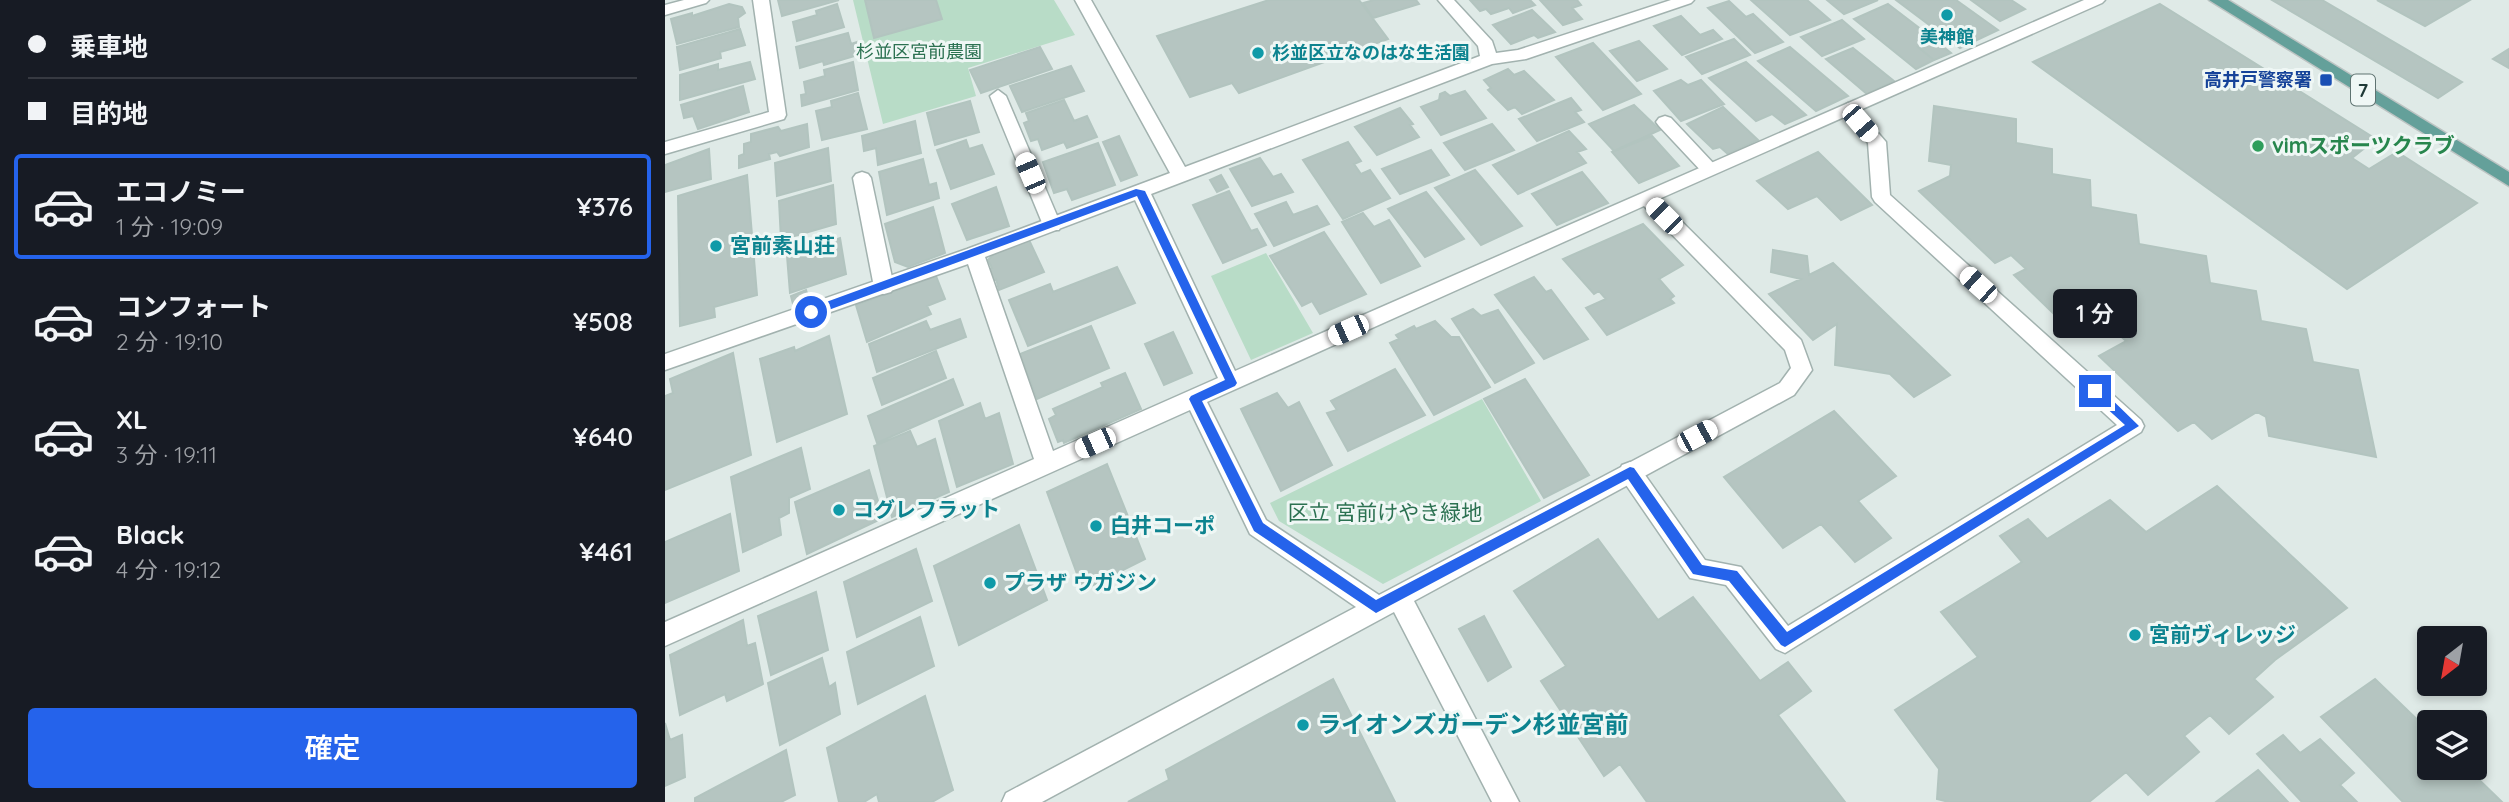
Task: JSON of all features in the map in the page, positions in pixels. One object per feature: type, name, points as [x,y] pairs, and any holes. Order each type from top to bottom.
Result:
[{"type":"main road","name":"7","points":[[2217,0],[2509,180]]},
{"type":"street","points":[[665,10],[701,0]]},
{"type":"street","points":[[665,148],[778,115],[761,0]]},
{"type":"street","points":[[1083,0],[1181,176]]},
{"type":"street","points":[[1446,0],[1486,46],[1489,59]]},
{"type":"street","points":[[665,362],[974,254],[1489,59],[1520,55],[1686,0]]},
{"type":"street","points":[[665,634],[1709,169],[2097,0]]},
{"type":"street","points":[[998,96],[1052,225]]},
{"type":"street","points":[[1630,472],[1698,570],[1733,575],[1785,641],[2133,426],[1881,197],[1877,142],[1848,109]]},
{"type":"street","points":[[1665,122],[1709,169]]},
{"type":"street","points":[[862,178],[884,287]]},
{"type":"street","points":[[1140,191],[1231,383]]},
{"type":"street","points":[[1015,802],[1787,388],[1803,370],[1794,346],[1646,197]]},
{"type":"street","points":[[974,254],[1047,464]]},
{"type":"street","points":[[1195,399],[1258,527],[1376,607]]},
{"type":"street","points":[[1398,595],[1506,802]]},
{"type":"green space","name":"杉並区宮前農園","points":[[853,0],[1054,0],[1075,35],[968,68],[976,96],[883,124]]},
{"type":"green space","points":[[1266,253],[1313,333],[1251,360],[1211,276]]},
{"type":"green space","name":"区立 宮前けやき緑地","points":[[1482,399],[1541,501],[1383,584],[1279,521],[1270,503]]},
{"type":"building","points":[[778,0],[839,0],[782,16]]},
{"type":"building","points":[[865,0],[936,0],[942,19],[874,38]]},
{"type":"building","name":"杉並区立なのはな生活園","points":[[1269,0],[1359,0],[1388,39],[1239,93],[1232,83],[1190,97],[1157,36]]},
{"type":"building","points":[[1374,0],[1416,0],[1419,4],[1373,18],[1363,3]]},
{"type":"building","points":[[1470,0],[1530,0],[1535,5],[1513,13],[1509,8],[1491,14],[1486,9],[1480,11]]},
{"type":"building","points":[[1540,0],[1577,0],[1581,5],[1572,8],[1582,19],[1563,25]]},
{"type":"building","points":[[1751,0],[1807,0],[1830,20],[1790,35]]},
{"type":"building","points":[[1827,0],[1878,0],[1844,14]]},
{"type":"building","name":"美神館","points":[[1896,0],[1956,0],[1998,30],[1960,48]]},
{"type":"building","points":[[1971,0],[2011,0],[2025,9],[2000,21]]},
{"type":"building","points":[[2272,0],[2322,0],[2462,82],[2438,98]]},
{"type":"building","points":[[2377,0],[2470,0],[2425,26]]},
{"type":"building","points":[[1729,1],[1746,17],[1753,14],[1783,42],[1755,53],[1708,8]]},
{"type":"building","points":[[729,4],[742,7],[745,13],[738,18],[739,27],[677,44],[671,19],[692,13],[692,16]]},
{"type":"building","points":[[837,4],[844,27],[797,41],[793,22],[817,15],[816,11]]},
{"type":"building","points":[[1888,4],[1935,40],[1918,47],[1934,60],[1916,69],[1854,19]]},
{"type":"building","name":"vimスポーツクラブ","points":[[2160,4],[2376,139],[2352,158],[2369,169],[2397,152],[2477,203],[2347,289],[2033,62]]},
{"type":"building","points":[[1532,10],[1555,32],[1538,38],[1534,35],[1511,44],[1493,25]]},
{"type":"building","points":[[1681,16],[1700,35],[1713,30],[1722,39],[1682,55],[1654,26]]},
{"type":"building","points":[[1842,20],[1864,39],[1822,56],[1801,37]]},
{"type":"building","points":[[740,29],[745,45],[720,52],[721,58],[680,70],[677,47]]},
{"type":"building","points":[[848,33],[851,44],[857,42],[861,54],[824,65],[823,61],[800,68],[796,47]]},
{"type":"building","points":[[1734,39],[1750,55],[1702,74],[1686,57]]},
{"type":"building","points":[[1935,40],[1951,53],[1934,60],[1918,47]]},
{"type":"building","points":[[1639,41],[1667,69],[1637,81],[1610,51]]},
{"type":"building","points":[[1593,43],[1641,94],[1603,110],[1556,57]]},
{"type":"building","points":[[1040,47],[1052,69],[981,93],[970,70]]},
{"type":"building","points":[[1790,47],[1848,96],[1816,111],[1758,61]]},
{"type":"building","points":[[1853,48],[1894,81],[1867,94],[1826,59]]},
{"type":"building","points":[[2509,49],[2509,68],[2493,59]]},
{"type":"building","points":[[750,62],[755,79],[680,100],[680,75],[718,64],[718,70]]},
{"type":"building","points":[[853,62],[858,90],[802,106],[801,95],[806,94],[804,82],[825,76],[824,70]]},
{"type":"building","points":[[1746,62],[1806,115],[1785,124],[1772,114],[1756,121],[1709,78]]},
{"type":"building","points":[[1071,66],[1084,91],[1022,112],[1010,86]]},
{"type":"building","points":[[1508,69],[1514,75],[1524,71],[1554,100],[1522,114],[1515,107],[1508,110],[1488,90],[1491,88],[1484,80]]},
{"type":"building","points":[[1681,80],[1688,85],[1701,80],[1724,104],[1681,121],[1654,91]]},
{"type":"building","points":[[743,86],[749,112],[698,129],[693,116],[684,118],[681,105]]},
{"type":"building","points":[[1465,91],[1486,118],[1441,135],[1421,107],[1439,100],[1440,94],[1445,92],[1450,96]]},
{"type":"building","points":[[858,93],[867,129],[822,140],[816,111],[832,107],[831,101]]},
{"type":"building","points":[[1571,98],[1581,110],[1575,112],[1584,122],[1537,141],[1519,119]]},
{"type":"building","points":[[1064,100],[1074,121],[1087,116],[1097,137],[1067,148],[1064,142],[1042,150],[1038,139],[1031,141],[1024,123],[1029,121],[1026,113]]},
{"type":"building","points":[[970,101],[979,132],[935,145],[927,113]]},
{"type":"building","points":[[1634,105],[1660,130],[1614,151],[1589,124]]},
{"type":"building","points":[[1934,106],[2016,119],[2016,143],[2052,149],[2052,174],[2090,180],[2091,207],[2136,215],[2139,244],[2206,256],[2210,283],[2256,291],[2261,321],[2306,329],[2313,362],[2358,370],[2376,457],[2269,436],[2266,417],[2257,412],[2212,439],[2194,422],[2178,431],[2099,356],[2126,341],[2081,300],[2054,314],[2014,275],[2026,269],[2011,255],[1995,263],[1919,191],[1950,176],[1951,165],[1929,161]]},
{"type":"building","points":[[1723,107],[1758,140],[1728,154],[1720,147],[1713,149],[1687,124]]},
{"type":"building","points":[[1400,108],[1413,124],[1410,125],[1419,137],[1377,155],[1355,127]]},
{"type":"building","points":[[915,121],[921,153],[878,165],[876,148],[864,151],[862,136]]},
{"type":"building","points":[[807,124],[809,147],[780,156],[777,152],[769,154],[770,159],[739,168],[739,156],[744,154],[744,144],[751,142],[751,134],[778,127],[781,131]]},
{"type":"building","points":[[1492,124],[1514,150],[1465,170],[1444,143]]},
{"type":"building","points":[[1569,131],[1586,149],[1577,152],[1586,163],[1518,194],[1493,165]]},
{"type":"building","points":[[1119,136],[1137,175],[1121,181],[1103,142]]},
{"type":"building","points":[[1652,136],[1679,166],[1639,183],[1612,152]]},
{"type":"building","points":[[966,140],[969,149],[982,145],[994,174],[951,189],[937,150]]},
{"type":"building","points":[[1348,142],[1361,161],[1354,164],[1361,174],[1370,170],[1390,198],[1343,219],[1303,160]]},
{"type":"building","points":[[1098,143],[1115,185],[1072,200],[1067,189],[1054,193],[1043,162]]},
{"type":"building","points":[[828,148],[831,181],[777,196],[775,163]]},
{"type":"building","points":[[709,149],[711,179],[665,192],[665,165]]},
{"type":"building","points":[[1431,150],[1449,175],[1400,194],[1382,169]]},
{"type":"building","points":[[1818,152],[1872,205],[1841,220],[1817,196],[1788,209],[1757,181]]},
{"type":"building","points":[[1260,158],[1273,177],[1281,174],[1293,192],[1252,206],[1230,169]]},
{"type":"building","points":[[923,159],[929,185],[936,183],[939,198],[887,215],[879,172]]},
{"type":"building","points":[[1475,170],[1522,226],[1481,245],[1435,188]]},
{"type":"building","points":[[1582,172],[1608,203],[1557,225],[1532,194]]},
{"type":"building","name":"宮前素山荘","points":[[747,175],[757,295],[714,307],[715,317],[680,326],[678,196]]},
{"type":"building","points":[[1221,175],[1228,187],[1217,192],[1210,180]]},
{"type":"building","points":[[833,185],[836,224],[781,240],[779,201]]},
{"type":"building","points":[[996,187],[1009,226],[967,240],[952,204]]},
{"type":"building","points":[[1229,191],[1251,231],[1257,229],[1266,245],[1223,263],[1193,205]]},
{"type":"building","points":[[1426,192],[1464,239],[1425,257],[1388,209]]},
{"type":"building","points":[[1286,202],[1293,215],[1317,206],[1329,224],[1274,246],[1255,214]]},
{"type":"building","points":[[933,207],[945,253],[908,267],[895,262],[885,224]]},
{"type":"building","points":[[1363,213],[1374,227],[1389,220],[1420,266],[1381,283],[1342,222]]},
{"type":"building","points":[[1643,224],[1683,265],[1659,279],[1674,296],[1670,299],[1674,303],[1607,335],[1586,308],[1606,299],[1599,291],[1594,294],[1563,259]]},
{"type":"building","points":[[1324,232],[1366,294],[1320,314],[1312,301],[1302,306],[1270,256]]},
{"type":"building","points":[[840,238],[846,274],[790,293],[787,256]]},
{"type":"building","points":[[1029,240],[1044,272],[999,290],[996,279],[992,282],[988,270],[992,268],[988,260],[994,254]]},
{"type":"building","points":[[1773,250],[1807,256],[1809,275],[1833,263],[1950,375],[1914,397],[1890,374],[1835,365],[1837,324],[1813,340],[1769,294],[1801,279],[1771,272]]},
{"type":"building","points":[[1117,267],[1135,303],[1028,346],[1009,300],[1050,284],[1053,292]]},
{"type":"building","points":[[936,276],[945,299],[927,306],[931,314],[867,342],[856,305]]},
{"type":"building","points":[[1534,277],[1546,292],[1551,290],[1588,339],[1544,359],[1495,295]]},
{"type":"building","points":[[806,290],[809,299],[793,304],[791,296]]},
{"type":"building","points":[[1473,309],[1481,316],[1498,310],[1534,363],[1495,383],[1452,319]]},
{"type":"building","points":[[960,319],[966,337],[877,372],[869,344],[926,321],[930,330]]},
{"type":"building","points":[[1435,321],[1451,337],[1459,337],[1490,387],[1434,415],[1390,343],[1399,339],[1396,335],[1414,326],[1416,329]]},
{"type":"building","points":[[1091,326],[1109,368],[1037,399],[1020,354]]},
{"type":"building","points":[[1173,332],[1192,373],[1164,385],[1145,344]]},
{"type":"building","points":[[829,336],[847,414],[777,442],[760,359],[794,347],[795,351]]},
{"type":"building","points":[[936,351],[946,378],[882,405],[873,378]]},
{"type":"building","points":[[733,353],[751,455],[665,490],[665,396],[673,393],[670,379]]},
{"type":"building","points":[[1395,369],[1425,415],[1348,451],[1327,413],[1337,410],[1331,401]]},
{"type":"building","points":[[1125,373],[1141,409],[1064,443],[1063,440],[1058,442],[1049,419],[1056,415],[1053,409],[1103,387],[1101,383]]},
{"type":"building","points":[[953,379],[963,405],[877,443],[868,416]]},
{"type":"building","points":[[1525,379],[1589,475],[1544,498],[1484,399]]},
{"type":"building","points":[[1277,393],[1288,408],[1299,402],[1332,465],[1281,491],[1241,409]]},
{"type":"building","points":[[980,403],[985,419],[999,413],[1013,464],[957,487],[939,421]]},
{"type":"building","points":[[1834,411],[1896,476],[1858,501],[1891,538],[1855,562],[1821,524],[1783,548],[1724,477]]},
{"type":"building","points":[[910,431],[917,447],[935,439],[949,492],[892,517],[874,446]]},
{"type":"building","points":[[801,448],[810,489],[789,498],[789,513],[779,518],[781,535],[743,552],[731,477]]},
{"type":"building","name":"白井コーポ","points":[[1107,464],[1145,559],[1083,590],[1047,492]]},
{"type":"building","name":"コグレフラット","points":[[869,470],[883,518],[807,554],[795,502]]},
{"type":"building","name":"宮前ヴィレッジ","points":[[2217,486],[2347,608],[2275,660],[2254,679],[2273,697],[2229,734],[2210,715],[2184,736],[2199,752],[2148,795],[2126,772],[2089,802],[1949,802],[1937,799],[1939,769],[1895,710],[1978,657],[1941,612],[2022,562],[2000,536],[2028,519],[2047,539],[2110,500],[2146,532]]},
{"type":"building","points":[[730,514],[739,571],[665,603],[665,542]]},
{"type":"building","name":"プラザ ウガジン","points":[[1019,525],[1047,600],[959,645],[934,566]]},
{"type":"building","points":[[1598,539],[1658,620],[1693,597],[1760,681],[1788,662],[1811,691],[1778,715],[1845,802],[1647,802],[1620,764],[1604,776],[1541,681],[1566,666],[1514,591]]},
{"type":"building","points":[[916,549],[932,601],[857,637],[844,582]]},
{"type":"building","points":[[816,592],[828,650],[771,675],[758,616]]},
{"type":"building","points":[[1484,616],[1511,667],[1488,681],[1459,629]]},
{"type":"building","points":[[920,617],[934,666],[858,704],[847,652]]},
{"type":"building","points":[[743,620],[747,646],[755,643],[763,684],[727,701],[725,694],[680,715],[670,655]]},
{"type":"building","points":[[822,658],[829,687],[835,683],[840,714],[780,745],[768,683]]},
{"type":"building","name":"ライオンズガーデン杉並宮前","points":[[1333,679],[1395,802],[1128,802],[1169,780],[1166,770]]},
{"type":"building","points":[[2375,679],[2417,719],[2417,780],[2479,780],[2502,802],[2403,802],[2321,717]]},
{"type":"building","points":[[925,696],[953,790],[932,802],[879,802],[877,794],[864,802],[839,802],[827,748]]},
{"type":"building","points":[[665,723],[670,740],[682,735],[685,777],[665,786]]},
{"type":"building","points":[[2283,735],[2300,753],[2320,739],[2354,773],[2340,785],[2357,802],[2302,802],[2257,754]]},
{"type":"building","points":[[786,750],[795,795],[781,802],[695,802],[695,798]]},
{"type":"building","points":[[2258,770],[2288,802],[2216,802]]},
{"type":"place","name":"美神館","points":[[1947,15]]},
{"type":"place","name":"杉並区立なのはな生活園","points":[[1258,53]]},
{"type":"place","name":"高井戸警察署","points":[[2326,80]]},
{"type":"place","name":"vimスポーツクラブ","points":[[2258,146]]},
{"type":"place","name":"宮前素山荘","points":[[716,246]]},
{"type":"place","name":"コグレフラット","points":[[839,510]]},
{"type":"place","name":"白井コーポ","points":[[1096,526]]},
{"type":"place","name":"プラザ ウガジン","points":[[990,583]]},
{"type":"place","name":"宮前ヴィレッジ","points":[[2135,635]]},
{"type":"place","name":"ライオンズガーデン杉並宮前","points":[[1303,725]]},
{"type":"route","points":[[811,312],[1140,191],[1231,383],[1195,399],[1258,527],[1376,607],[1630,472],[1698,570],[1733,575],[1785,641],[2133,426],[2095,391]]}]
